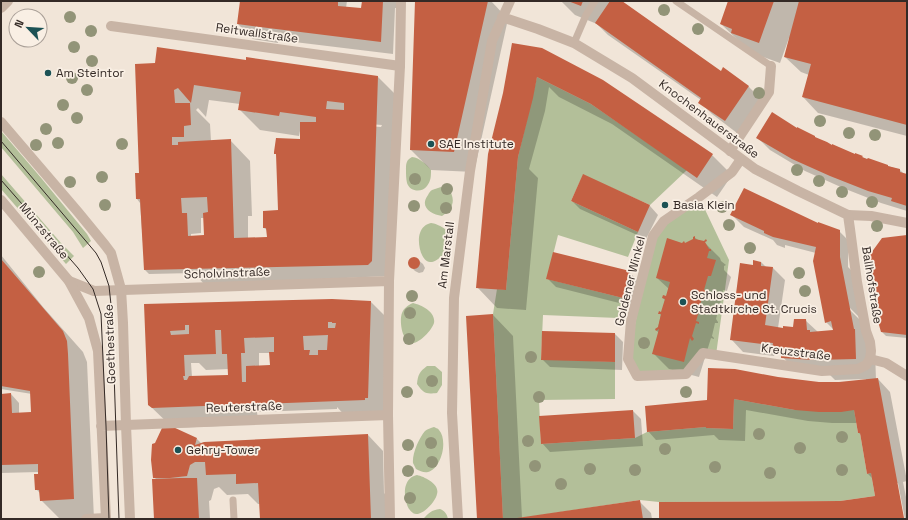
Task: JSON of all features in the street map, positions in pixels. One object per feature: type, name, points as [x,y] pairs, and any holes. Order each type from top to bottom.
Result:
[{"type":"street","points":[[1,8],[8,1]]},
{"type":"street","points":[[390,519],[388,415],[389,281],[400,66],[401,1]]},
{"type":"street","name":"Am Marstall","points":[[458,519],[452,413],[454,298],[470,171],[492,41],[510,1]]},
{"type":"street","name":"Knochenhauerstraße","points":[[502,17],[574,43],[632,78],[755,169],[798,191],[848,215],[871,216],[907,222]]},
{"type":"street","name":"Reitwallstraße","points":[[111,26],[400,66]]},
{"type":"street","points":[[730,151],[770,92],[771,66]]},
{"type":"street","name":"Goethestraße","points":[[1,122],[58,187],[111,253],[121,289],[130,519]]},
{"type":"street","name":"Goldener Winkel","points":[[716,355],[703,354],[686,374],[638,376],[628,359],[631,321],[654,236],[664,221],[732,172],[740,159]]},
{"type":"street","name":"Münzstraße","points":[[1,200],[68,280]]},
{"type":"street","name":"Ballhofstraße","points":[[848,215],[856,282],[866,331],[870,342],[870,359]]},
{"type":"street","name":"Scholvinstraße","points":[[68,280],[94,291],[389,281]]},
{"type":"street","name":"Goethestraße","points":[[68,280],[89,318],[98,351],[106,518]]},
{"type":"street","name":"Kreuzstraße","points":[[716,355],[822,370],[858,369],[866,365],[870,359]]},
{"type":"street","points":[[870,359],[886,363],[907,376]]},
{"type":"street","name":"Reuterstraße","points":[[101,426],[388,415]]},
{"type":"street","points":[[86,519],[106,518]]},
{"type":"lane","points":[[574,43],[586,15],[595,1]]},
{"type":"lane","points":[[676,1],[771,66]]},
{"type":"lane","points":[[233,500],[234,519]]},
{"type":"green space","points":[[537,77],[591,104],[687,170],[650,205],[583,175],[571,201],[638,232],[628,257],[558,235],[547,279],[623,298],[618,318],[543,315],[541,359],[615,362],[615,399],[539,400],[541,444],[635,438],[647,432],[706,427],[733,429],[734,399],[795,410],[854,410],[858,433],[860,433],[867,474],[871,473],[875,496],[840,501],[659,502],[640,500],[515,519],[503,519],[493,314],[497,289],[506,290],[518,157]]},
{"type":"green space","points":[[1,131],[87,234],[91,241],[83,248],[73,232],[1,147]]},
{"type":"green space","points":[[412,157],[420,160],[431,170],[429,182],[422,190],[413,190],[407,183],[406,164]]},
{"type":"green space","points":[[1,174],[74,256],[66,264],[1,189]]},
{"type":"green space","points":[[441,187],[448,188],[451,192],[453,200],[449,210],[442,216],[430,212],[425,203],[432,190]]},
{"type":"green space","points":[[699,197],[729,260],[716,355],[703,354],[686,374],[637,376],[628,359],[653,236]]},
{"type":"green space","points":[[431,223],[445,229],[451,238],[450,245],[446,252],[433,262],[427,261],[424,258],[420,250],[419,240],[422,229]]},
{"type":"green space","points":[[413,303],[424,307],[431,312],[434,319],[431,329],[425,336],[415,343],[409,342],[406,339],[402,331],[401,321],[404,310]]},
{"type":"green space","points":[[427,366],[435,366],[442,372],[442,385],[437,393],[426,393],[417,384],[419,374]]},
{"type":"green space","points":[[434,427],[439,429],[442,435],[442,453],[437,465],[428,472],[424,472],[416,469],[413,459],[416,446],[423,434],[425,431]]},
{"type":"green space","points":[[417,475],[424,477],[434,484],[437,490],[436,497],[432,504],[419,514],[413,513],[410,510],[406,502],[405,492],[408,481]]},
{"type":"green space","points":[[440,509],[446,513],[448,519],[423,519],[432,511]]},
{"type":"building","points":[[240,1],[338,1],[338,6],[361,8],[362,1],[383,1],[381,42],[237,24]]},
{"type":"building","points":[[415,1],[488,1],[454,152],[410,150]]},
{"type":"building","points":[[568,1],[583,1],[581,6]]},
{"type":"building","points":[[610,1],[622,1],[721,71],[723,67],[749,86],[725,121],[698,103],[701,98],[595,23]]},
{"type":"building","points":[[728,1],[774,1],[759,43],[731,33],[732,29],[720,24]]},
{"type":"building","points":[[799,1],[907,1],[907,125],[802,97],[811,64],[784,57]]},
{"type":"building","points":[[512,43],[542,48],[603,80],[713,154],[697,178],[591,104],[537,77],[518,157],[506,290],[476,288],[488,154],[503,93]]},
{"type":"building","points":[[157,47],[246,60],[246,57],[378,76],[372,261],[368,265],[144,270],[140,199],[136,199],[135,173],[139,173],[135,64],[155,63]],"holes":[[[194,85],[241,92],[238,110],[279,116],[280,112],[316,117],[316,122],[300,122],[300,139],[276,138],[274,154],[276,154],[278,210],[263,211],[263,228],[266,228],[267,237],[234,238],[231,139],[178,142],[178,145],[172,145],[172,137],[184,137],[184,126],[191,125],[190,103],[175,103],[174,90],[178,88],[191,103]],[[327,101],[344,103],[344,110],[326,109]],[[207,197],[208,212],[203,213],[204,235],[188,236],[187,213],[182,213],[181,198]]]},
{"type":"building","points":[[772,112],[797,128],[832,145],[863,156],[862,157],[867,159],[868,158],[900,169],[900,172],[907,174],[907,206],[891,201],[892,198],[868,191],[792,159],[756,138]]},
{"type":"building","points":[[583,174],[650,205],[638,232],[571,201]]},
{"type":"building","points":[[744,188],[818,223],[840,230],[840,257],[855,329],[856,359],[814,360],[781,358],[782,349],[772,348],[773,343],[763,342],[762,344],[730,340],[740,263],[753,265],[753,260],[761,262],[761,266],[773,267],[765,325],[783,328],[783,326],[793,327],[794,319],[806,319],[807,330],[810,330],[810,332],[833,330],[831,321],[825,323],[813,261],[816,247],[773,237],[764,233],[764,231],[730,215]]},
{"type":"building","points":[[907,235],[907,335],[881,332],[873,304],[880,295],[870,287],[866,260],[882,238]]},
{"type":"building","name":"Schloss- und Stadtkirche St. Crucis","points":[[695,236],[695,239],[704,241],[706,239],[707,241],[705,242],[709,249],[711,249],[707,258],[716,260],[711,276],[708,276],[704,290],[708,291],[707,293],[704,292],[700,305],[703,306],[703,309],[700,308],[696,321],[699,322],[699,324],[696,323],[692,336],[694,339],[692,341],[690,338],[684,362],[652,354],[659,329],[656,331],[655,329],[658,327],[661,314],[658,314],[659,311],[661,312],[665,299],[662,298],[663,295],[666,296],[670,282],[656,278],[667,238],[682,243],[684,241],[685,243],[693,239]]},
{"type":"building","points":[[553,252],[630,271],[623,298],[546,279]]},
{"type":"building","points":[[412,257],[416,257],[420,263],[416,269],[412,269],[408,265],[408,261]]},
{"type":"building","points":[[1,259],[63,331],[67,341],[74,499],[40,501],[39,490],[35,490],[34,474],[38,474],[38,464],[1,465],[1,394],[11,393],[12,413],[31,412],[30,391],[1,386]]},
{"type":"building","points":[[332,299],[371,301],[368,398],[365,398],[365,400],[152,408],[148,405],[144,304]],"holes":[[[328,322],[336,323],[335,328],[328,328]],[[185,325],[189,325],[189,334],[171,335],[170,331],[185,330]],[[215,330],[221,330],[222,354],[227,354],[228,375],[189,376],[187,380],[184,380],[184,355],[216,354]],[[328,335],[327,350],[318,350],[318,355],[309,355],[310,350],[304,350],[303,336]],[[274,337],[274,352],[269,352],[270,365],[246,366],[246,382],[242,382],[241,353],[245,353],[244,338]]]},
{"type":"building","points":[[493,314],[503,519],[477,519],[466,316]]},
{"type":"building","points":[[542,331],[615,333],[615,362],[541,360]]},
{"type":"building","points":[[708,368],[735,369],[778,377],[819,382],[839,382],[878,378],[904,518],[659,519],[659,502],[840,501],[875,496],[871,473],[867,474],[860,433],[858,433],[854,410],[841,412],[819,412],[795,410],[734,399],[733,429],[706,427],[647,432],[645,406],[707,400]]},
{"type":"building","points":[[633,410],[635,438],[541,444],[539,416]]},
{"type":"building","points":[[173,427],[197,438],[195,445],[204,442],[368,434],[371,519],[260,519],[258,483],[236,484],[236,474],[206,475],[205,462],[195,462],[190,465],[187,476],[153,478],[151,460],[152,444],[155,443],[162,428]]},
{"type":"building","points":[[197,478],[199,519],[154,519],[152,479]]},
{"type":"building","points":[[640,500],[643,519],[517,518]]},
{"type":"tram line","points":[[1,141],[96,253],[101,262],[109,286],[112,314],[119,519]]},
{"type":"tram line","points":[[1,180],[78,268],[93,289],[101,314],[109,519]]},
{"type":"place","name":"Am Steintor","points":[[48,73]]},
{"type":"place","name":"SAE Institute","points":[[431,144]]},
{"type":"place","name":"Basia Klein","points":[[665,205]]},
{"type":"place","name":"Schloss- und Stadtkirche St. Crucis","points":[[683,302]]},
{"type":"place","name":"Gehry-Tower","points":[[178,450]]}]
